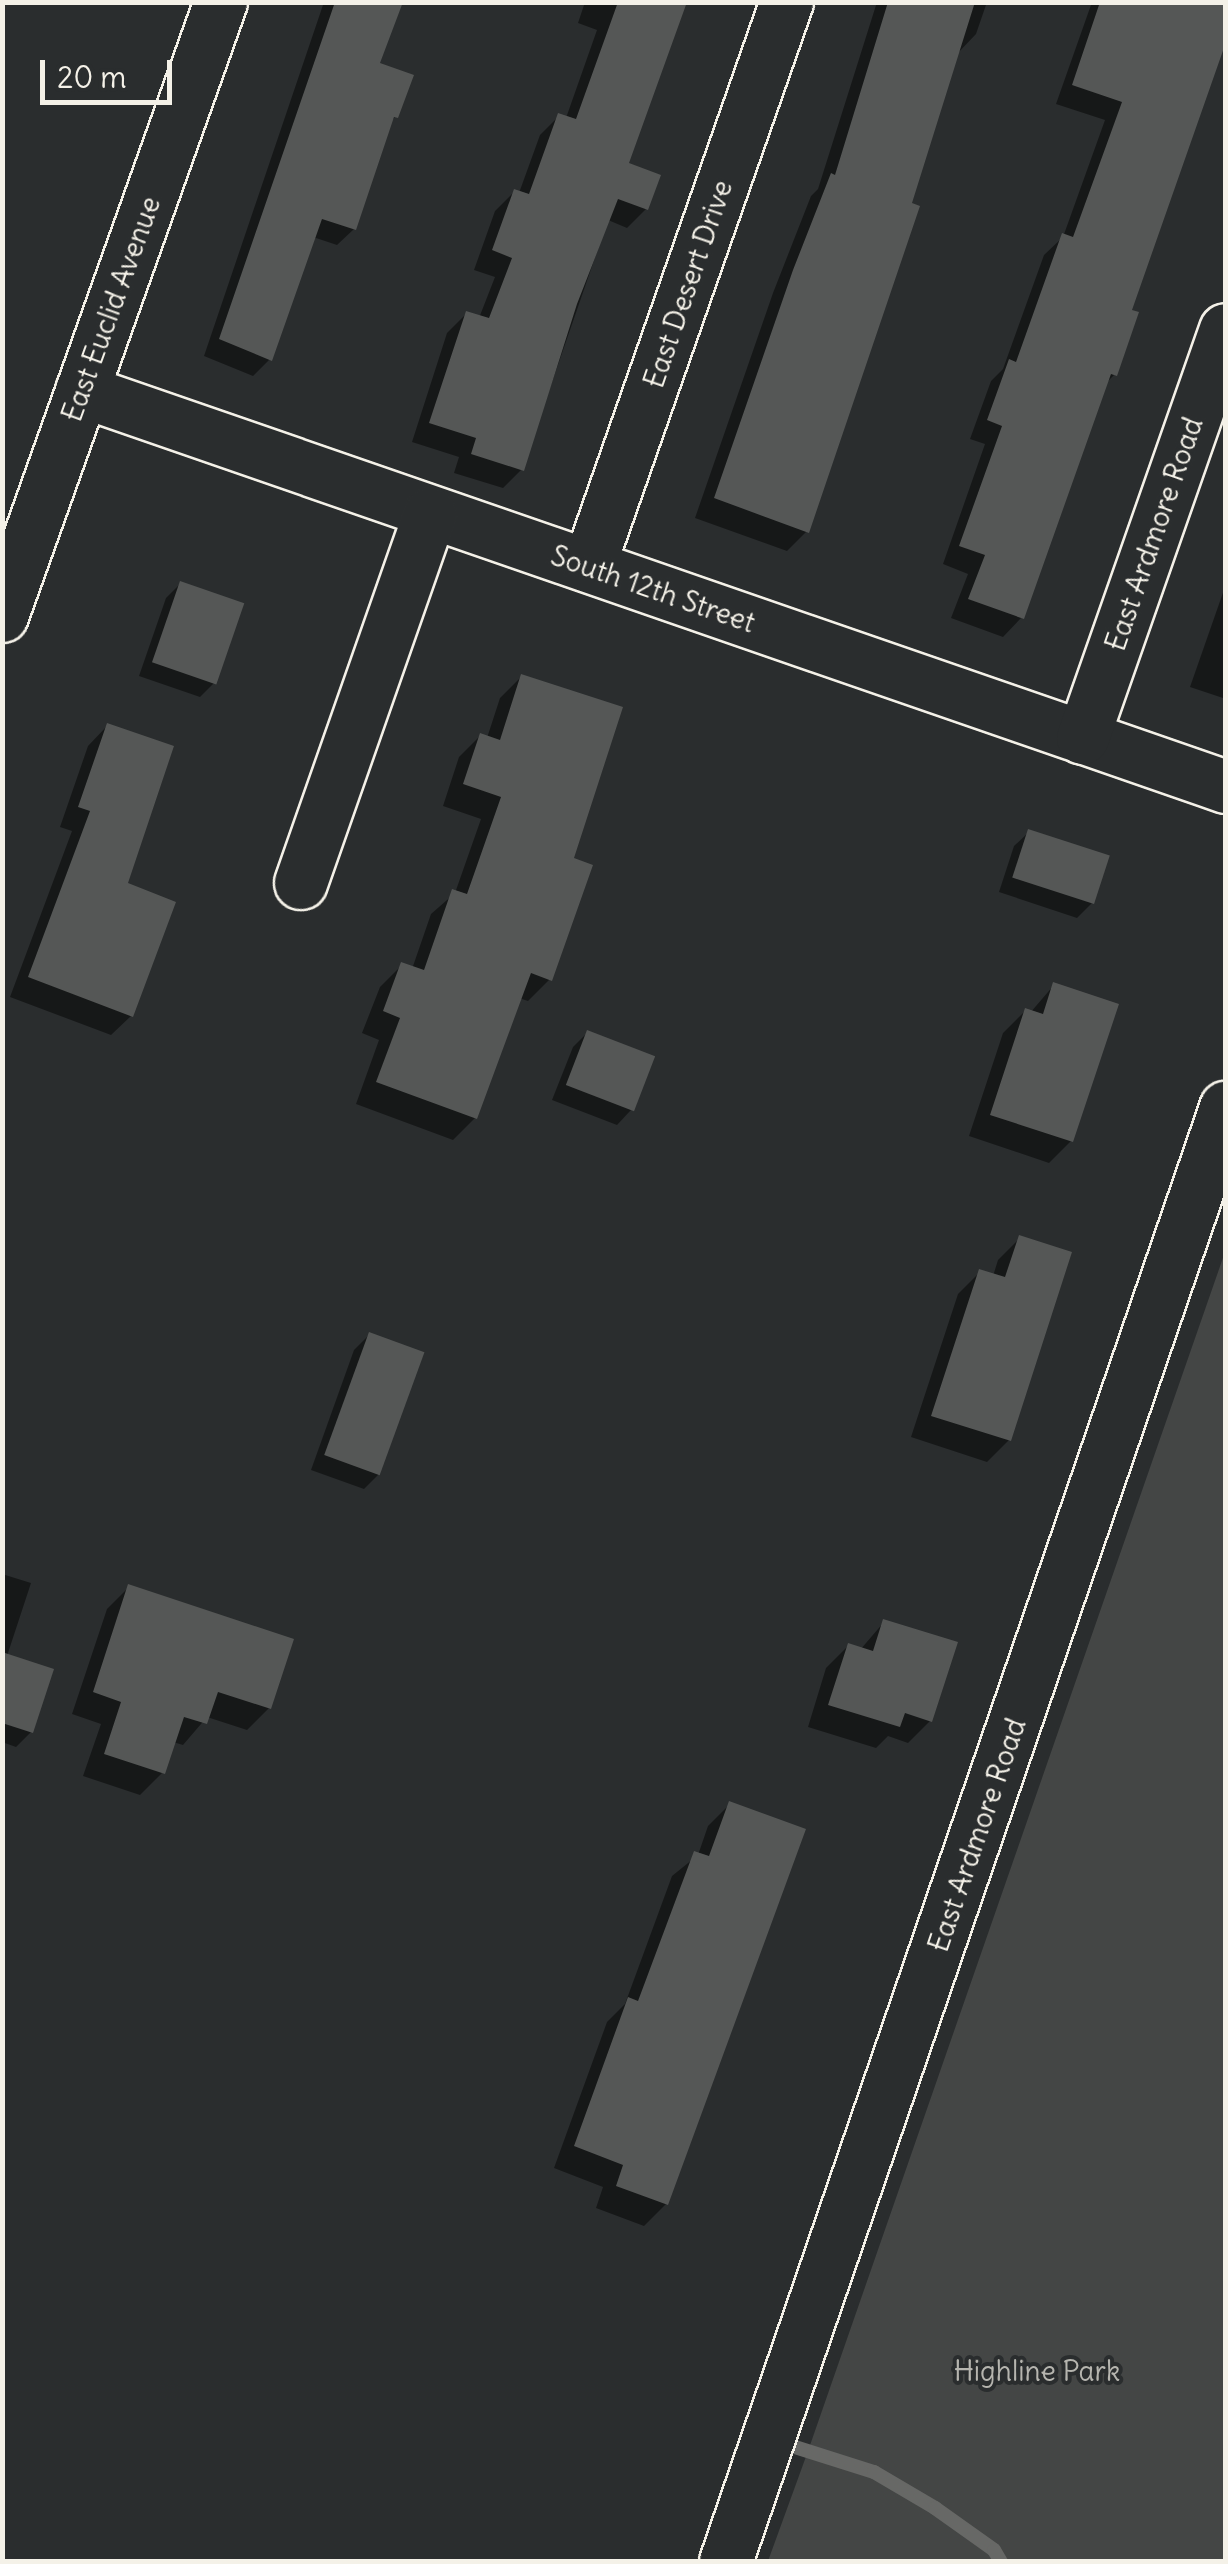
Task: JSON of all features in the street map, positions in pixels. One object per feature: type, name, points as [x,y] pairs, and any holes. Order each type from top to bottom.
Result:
[{"type":"street","name":"East Euclid Avenue","points":[[2,616],[220,2]]},
{"type":"street","name":"East Desert Drive","points":[[589,566],[787,2]]},
{"type":"street","name":"East Ardmore Road","points":[[1083,738],[1226,330]]},
{"type":"street","name":"South 12th Street","points":[[82,391],[1226,787]]},
{"type":"street","points":[[301,883],[430,514]]},
{"type":"street","name":"East Ardmore Road","points":[[726,2562],[1226,1108]]},
{"type":"green space","name":"Highline Park","points":[[1225,1252],[1225,2561],[768,2561],[808,2451]]},
{"type":"building","points":[[335,2],[403,2],[380,63],[414,75],[398,118],[394,117],[356,230],[322,219],[272,361],[219,339]]},
{"type":"building","points":[[618,2],[687,2],[629,163],[661,175],[648,210],[618,199],[577,304],[524,471],[471,454],[476,438],[429,423],[466,311],[489,318],[512,258],[492,250],[514,189],[529,194],[558,113],[576,119]]},
{"type":"building","points":[[888,2],[975,2],[912,203],[920,206],[809,533],[714,498],[793,270],[831,173],[835,175]]},
{"type":"building","points":[[1100,2],[1226,2],[1226,42],[1132,310],[1139,312],[1117,376],[1111,374],[1024,619],[968,599],[985,555],[959,546],[1002,426],[987,420],[1009,359],[1016,362],[1062,233],[1073,237],[1122,102],[1072,85]]},
{"type":"building","points":[[180,581],[244,603],[216,684],[152,662]]},
{"type":"building","points":[[521,674],[623,707],[574,858],[593,865],[552,981],[531,973],[477,1119],[376,1082],[400,1018],[383,1011],[401,962],[424,970],[452,889],[467,894],[501,797],[463,784],[480,733],[500,740]]},
{"type":"building","points":[[107,723],[174,746],[128,883],[176,902],[133,1017],[28,977],[90,811],[78,807]]},
{"type":"building","points":[[1028,829],[1110,856],[1094,904],[1012,878]]},
{"type":"building","points":[[1053,982],[1119,1004],[1073,1142],[990,1115],[1025,1008],[1043,1014]]},
{"type":"building","points":[[587,1030],[655,1056],[634,1111],[566,1085]]},
{"type":"building","points":[[1019,1235],[1072,1252],[1011,1441],[931,1416],[979,1269],[1005,1277]]},
{"type":"building","points":[[369,1332],[424,1352],[380,1475],[324,1455]]},
{"type":"building","points":[[128,1584],[294,1639],[271,1709],[218,1692],[207,1724],[184,1717],[165,1774],[104,1754],[121,1702],[93,1692]]},
{"type":"building","points":[[883,1619],[958,1642],[932,1722],[905,1713],[900,1727],[828,1705],[848,1643],[873,1651]]},
{"type":"building","points":[[2,1652],[54,1669],[33,1733],[2,1723]]},
{"type":"building","points":[[729,1801],[806,1829],[668,2205],[616,2186],[623,2165],[574,2146],[628,1997],[638,2001],[694,1851],[709,1856]]},
{"type":"waterway","points":[[776,2441],[874,2472],[935,2508],[994,2550],[1001,2562]]}]
